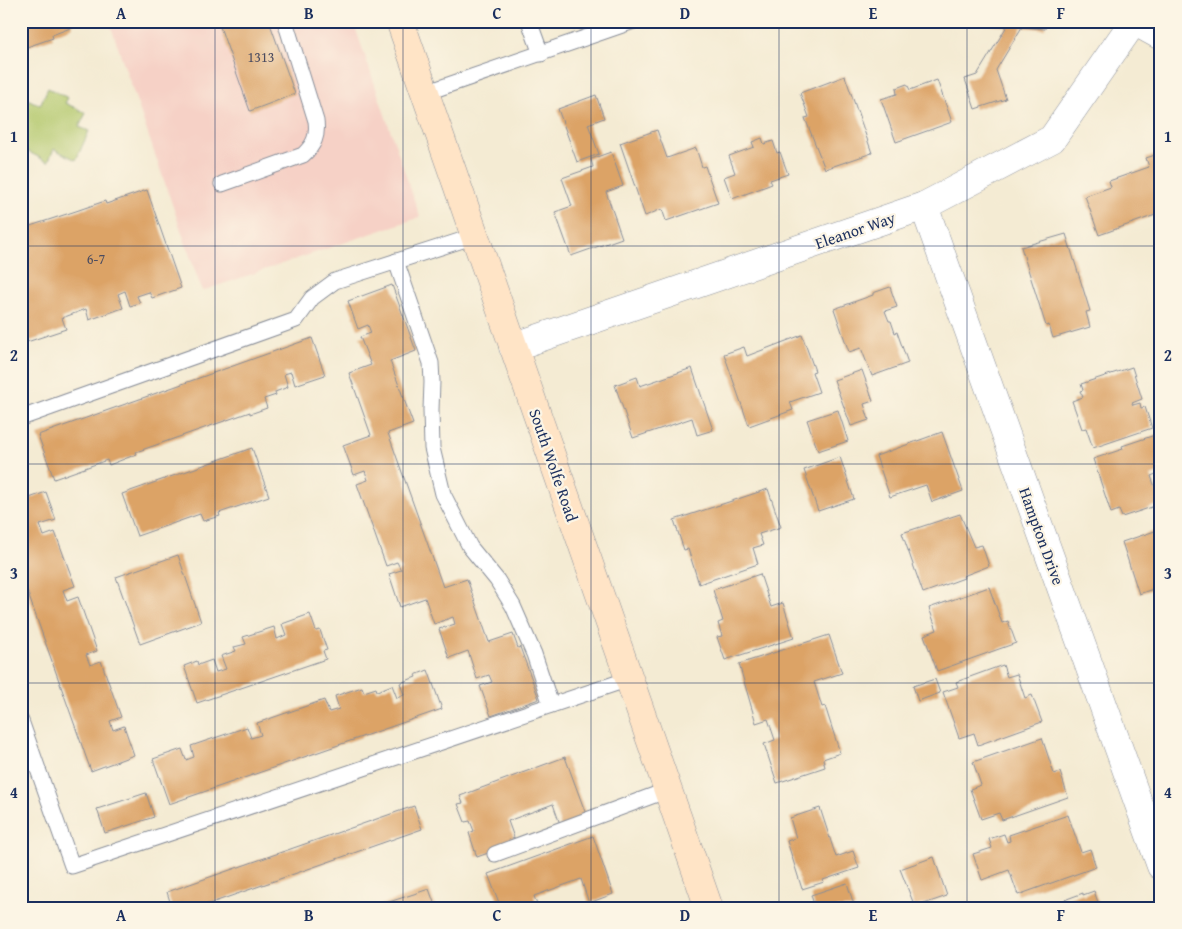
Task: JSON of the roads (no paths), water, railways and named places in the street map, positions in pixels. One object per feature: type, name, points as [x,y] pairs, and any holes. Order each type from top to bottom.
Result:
[{"type":"main road","name":"South Wolfe Road","points":[[400,21],[709,908]]},
{"type":"street","points":[[1134,21],[1161,36]]},
{"type":"street","name":"Eleanor Way","points":[[513,347],[924,206],[1052,139],[1134,21]]},
{"type":"street","name":"Hampton Drive","points":[[924,206],[1161,866]]},
{"type":"lane","points":[[222,184],[303,156],[312,147],[314,142],[317,128],[316,121],[285,21]]},
{"type":"lane","points":[[529,21],[541,54]]},
{"type":"lane","points":[[425,92],[634,21]]},
{"type":"lane","points":[[21,418],[296,320],[312,298],[336,281],[475,236]]},
{"type":"lane","points":[[396,261],[431,364],[430,410],[432,448],[443,494],[470,548],[497,580],[514,606],[534,654],[551,706]]},
{"type":"lane","points":[[21,721],[72,866],[630,680]]},
{"type":"lane","points":[[496,854],[668,790]]}]
